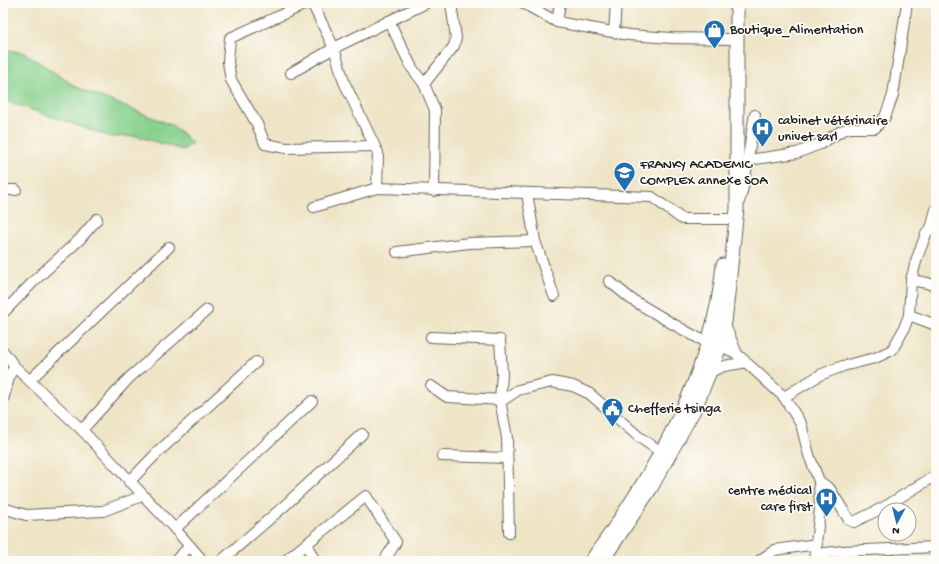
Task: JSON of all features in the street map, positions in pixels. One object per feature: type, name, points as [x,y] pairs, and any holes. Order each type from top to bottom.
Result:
[{"type":"main road","points":[[602,561],[670,457],[695,408],[710,372],[710,345],[723,272],[728,219],[729,3]]},
{"type":"main road","points":[[592,561],[644,482],[661,452],[686,405],[710,345],[725,325],[737,209],[737,3]]},
{"type":"street","points":[[308,3],[230,38],[228,62],[231,80],[257,124],[265,144],[286,148],[374,146]]},
{"type":"street","points":[[312,3],[334,48],[344,82],[378,153],[377,188]]},
{"type":"street","points":[[291,73],[334,48],[426,3]]},
{"type":"street","points":[[424,84],[454,46],[456,38],[451,3]]},
{"type":"street","points":[[523,3],[557,22],[614,32],[672,38],[729,39]]},
{"type":"street","points":[[557,22],[560,3]]},
{"type":"street","points":[[614,32],[616,3]]},
{"type":"street","points":[[748,160],[797,153],[820,144],[843,130],[850,128],[875,128],[885,117],[893,95],[907,3]]},
{"type":"street","points":[[389,21],[412,68],[424,84],[435,110],[434,191]]},
{"type":"street","points":[[737,209],[744,185],[755,115]]},
{"type":"street","points":[[314,207],[377,188],[652,197],[682,219],[728,219]]},
{"type":"street","points":[[3,190],[16,190]]},
{"type":"street","points":[[527,193],[535,241],[554,296]]},
{"type":"street","points":[[784,397],[820,375],[843,366],[875,358],[892,350],[903,332],[909,315],[911,280],[926,234],[932,226],[936,209]]},
{"type":"street","points":[[3,313],[36,279],[80,239],[97,219]]},
{"type":"street","points":[[397,252],[469,243],[535,241]]},
{"type":"street","points":[[30,380],[169,247]]},
{"type":"street","points":[[911,280],[936,286]]},
{"type":"street","points":[[609,281],[631,299],[710,345],[742,361],[784,397],[801,424],[809,455],[819,481],[820,509],[816,553]]},
{"type":"street","points":[[82,430],[129,378],[207,310]]},
{"type":"street","points":[[909,315],[936,325]]},
{"type":"street","points":[[725,325],[742,361]]},
{"type":"street","points":[[432,337],[500,340],[502,374],[500,400],[507,438],[509,533]]},
{"type":"street","points":[[3,351],[15,367],[82,430],[203,561]]},
{"type":"street","points":[[710,372],[742,361]]},
{"type":"street","points":[[129,482],[157,453],[256,362]]},
{"type":"street","points":[[3,400],[10,374],[15,367]]},
{"type":"street","points":[[431,386],[447,397],[500,400],[503,400],[518,390],[552,382],[573,386],[590,394],[639,437],[661,452]]},
{"type":"street","points":[[175,530],[312,401]]},
{"type":"street","points":[[221,561],[282,508],[362,434]]},
{"type":"street","points":[[442,456],[507,458]]},
{"type":"street","points":[[819,481],[830,489],[849,520],[854,522],[886,506],[936,474]]},
{"type":"street","points":[[3,508],[26,515],[103,511],[142,496]]},
{"type":"street","points":[[285,561],[366,496],[396,542],[384,561]]},
{"type":"street","points":[[306,544],[315,561]]},
{"type":"street","points":[[175,561],[190,546]]},
{"type":"street","points":[[759,561],[776,550],[816,553],[936,547]]},
{"type":"green space","points":[[3,49],[25,53],[76,87],[174,126],[192,143],[183,150],[136,136],[111,137],[3,100]]},
{"type":"place","name":"Boutique_Alimentation","points":[[715,50]]},
{"type":"place","name":"cabinet vétérinaire univet sarl","points":[[762,148]]},
{"type":"place","name":"FRANKY ACADEMIC COMPLEX annexe SOA","points":[[625,192]]},
{"type":"place","name":"Chefferie tsinga","points":[[612,428]]},
{"type":"place","name":"centre médical care first","points":[[827,518]]}]
